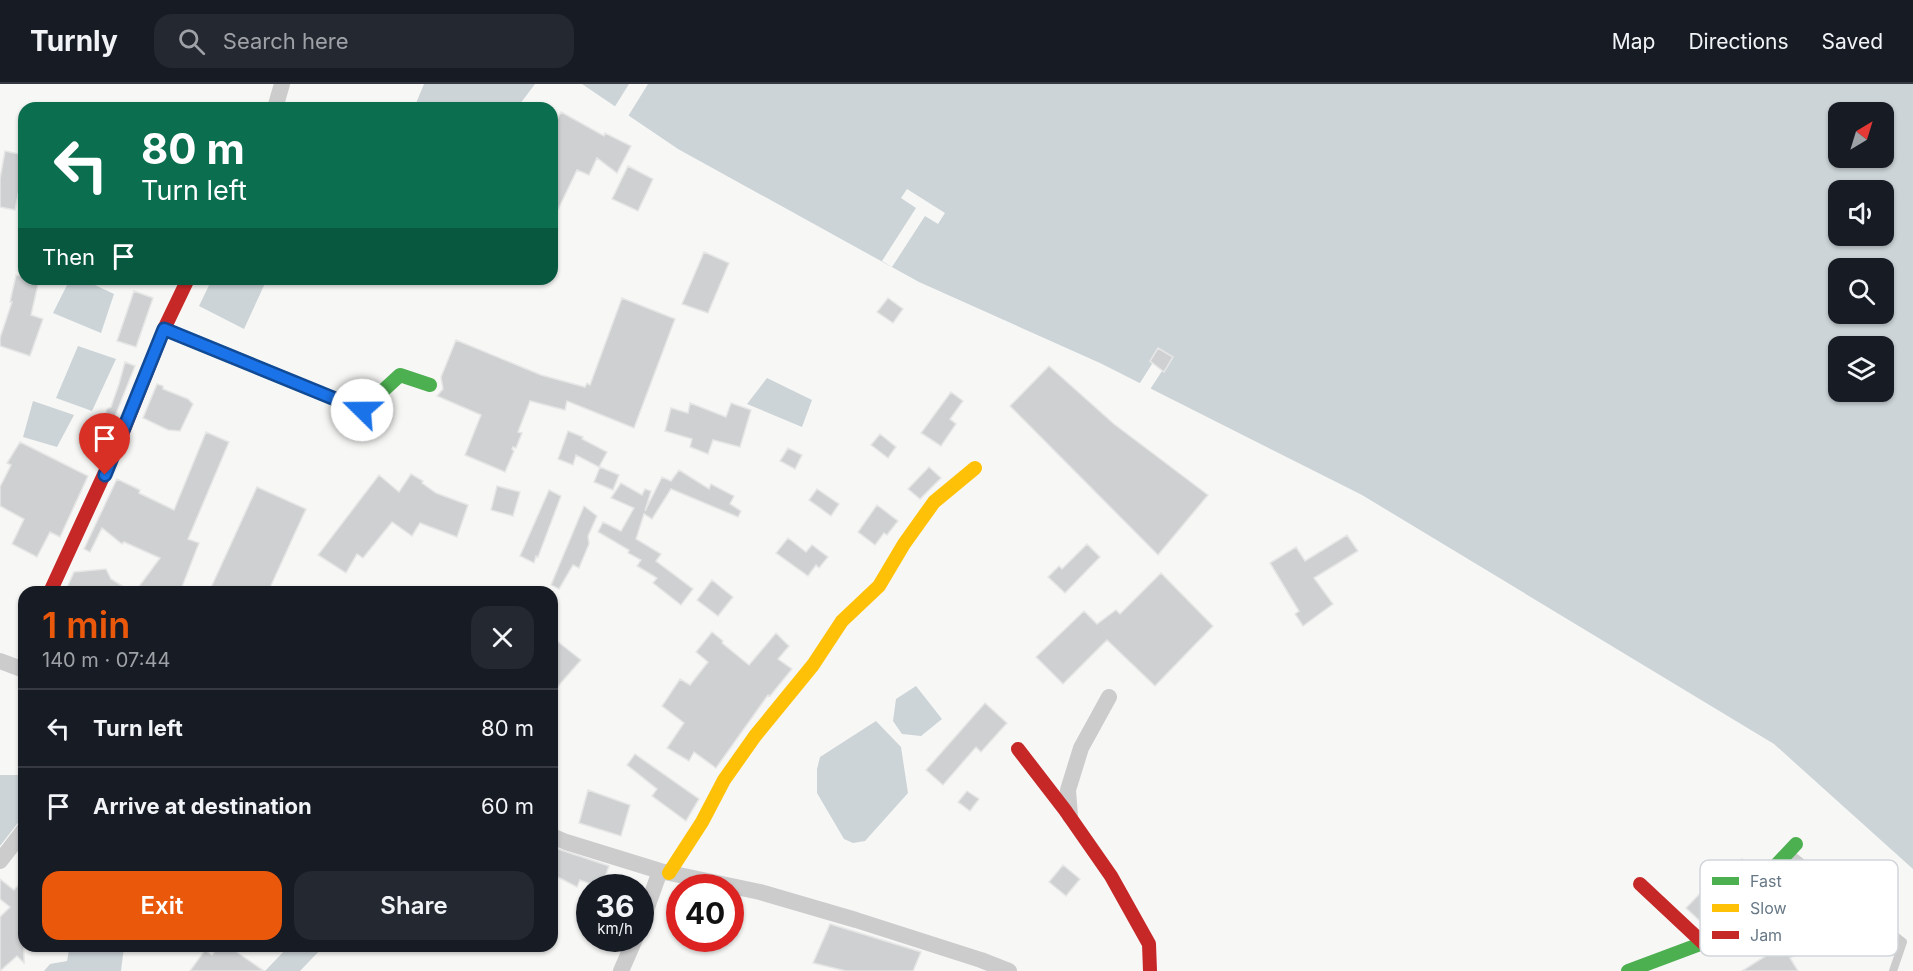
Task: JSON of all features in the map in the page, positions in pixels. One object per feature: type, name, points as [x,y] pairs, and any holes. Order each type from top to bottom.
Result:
[{"type":"street","points":[[277,102],[282,84]]},
{"type":"street","points":[[53,586],[119,442],[164,329],[185,285]]},
{"type":"street","points":[[164,329],[362,410],[400,375],[430,385]]},
{"type":"street","points":[[654,895],[664,872],[702,822],[724,780],[755,736],[813,665],[842,621],[879,586],[904,544],[934,502],[975,468]]},
{"type":"street","points":[[0,662],[18,666]]},
{"type":"street","points":[[1070,817],[1068,790],[1081,748],[1109,698]]},
{"type":"street","points":[[1018,749],[1111,876],[1149,944],[1150,971]]},
{"type":"street","points":[[0,861],[18,838]]},
{"type":"street","points":[[558,839],[664,872],[760,892],[824,910],[1009,971]]},
{"type":"street","points":[[1781,860],[1792,848]]},
{"type":"street","points":[[1640,884],[1700,940]]},
{"type":"street","points":[[1628,971],[1700,944]]},
{"type":"street","points":[[621,971],[629,952]]},
{"type":"lane","points":[[1792,848],[1806,860]]},
{"type":"lane","points":[[1893,971],[1903,942],[1898,938]]},
{"type":"shaded area","points":[[424,84],[535,84],[522,102],[416,102]]},
{"type":"shaded area","points":[[582,84],[1913,84],[1913,869],[1774,744],[1362,495],[1100,363],[919,282],[678,149]]},
{"type":"shaded area","points":[[67,285],[95,285],[114,294],[101,333],[53,313]]},
{"type":"shaded area","points":[[209,285],[264,285],[244,329],[199,306]]},
{"type":"shaded area","points":[[78,346],[116,359],[92,411],[56,398]]},
{"type":"shaded area","points":[[767,378],[812,400],[802,427],[747,404]]},
{"type":"shaded area","points":[[33,401],[74,415],[57,447],[23,437]]},
{"type":"shaded area","points":[[916,686],[942,719],[921,736],[902,734],[893,721],[896,699]]},
{"type":"shaded area","points":[[876,721],[901,747],[908,793],[865,841],[853,843],[844,839],[817,793],[817,769],[820,757]]},
{"type":"shaded area","points":[[0,775],[18,775],[18,823],[0,846]]},
{"type":"shaded area","points":[[69,952],[123,952],[121,971],[44,971],[50,964],[67,961]]},
{"type":"shaded area","points":[[283,952],[318,952],[300,971],[265,971]]},
{"type":"pier","points":[[629,84],[648,84],[627,118],[614,108]]},
{"type":"pier","points":[[907,189],[945,213],[938,224],[925,216],[892,267],[882,261],[916,208],[901,198]]},
{"type":"pier","points":[[1158,348],[1173,357],[1149,391],[1138,386],[1152,364],[1150,361]]},
{"type":"building","points":[[561,112],[604,136],[605,133],[631,146],[617,173],[597,158],[589,175],[577,170],[558,210],[558,118]]},
{"type":"building","points":[[5,151],[18,154],[18,195],[15,210],[0,207],[0,179]]},
{"type":"building","points":[[628,166],[653,179],[638,211],[612,199]]},
{"type":"building","points":[[704,252],[729,263],[708,313],[682,304]]},
{"type":"building","points":[[16,275],[18,276],[18,285],[38,285],[31,315],[43,319],[30,356],[0,346],[0,338],[12,302],[10,302]]},
{"type":"building","points":[[134,291],[153,298],[136,347],[117,341]]},
{"type":"building","points":[[622,298],[675,319],[634,428],[567,401],[565,410],[530,401],[518,432],[522,433],[516,448],[512,449],[514,451],[505,472],[465,455],[481,415],[437,396],[443,389],[441,377],[456,340],[541,375],[585,387],[587,383],[590,385]]},
{"type":"building","points":[[888,298],[903,309],[893,323],[877,312]]},
{"type":"building","points":[[1158,348],[1173,357],[1164,372],[1150,361]]},
{"type":"building","points":[[125,362],[135,366],[109,431],[106,430],[101,438],[90,445],[81,438],[97,418],[104,419],[107,409],[111,407]]},
{"type":"building","points":[[1049,366],[1114,424],[1208,495],[1158,555],[1010,406]]},
{"type":"building","points":[[157,384],[163,386],[163,389],[188,399],[193,404],[180,431],[168,430],[143,418]]},
{"type":"building","points":[[951,392],[963,401],[950,419],[956,424],[941,446],[921,433]]},
{"type":"building","points":[[690,403],[726,417],[731,403],[751,410],[740,447],[713,440],[708,454],[690,447],[692,439],[665,431],[671,408],[688,413]]},
{"type":"building","points":[[568,431],[583,437],[582,439],[607,452],[599,467],[576,455],[573,465],[558,459]]},
{"type":"building","points":[[206,432],[229,442],[188,539],[199,543],[182,586],[139,586],[160,558],[124,542],[122,544],[102,528],[90,552],[84,549],[117,479],[174,510]]},
{"type":"building","points":[[880,434],[896,447],[888,458],[871,445]]},
{"type":"building","points":[[20,442],[88,476],[60,537],[50,532],[37,557],[12,544],[24,519],[0,506],[0,487],[11,465],[7,463]]},
{"type":"building","points":[[788,448],[802,455],[795,469],[780,461]]},
{"type":"building","points":[[600,467],[619,475],[613,490],[594,482]]},
{"type":"building","points":[[929,467],[941,478],[920,499],[908,489]]},
{"type":"building","points":[[679,470],[709,489],[711,484],[734,496],[730,504],[741,511],[738,517],[671,489],[652,519],[644,514],[636,539],[661,554],[656,561],[693,589],[681,605],[653,583],[657,578],[637,566],[641,560],[628,553],[629,550],[598,532],[603,522],[621,531],[634,508],[611,498],[621,483],[642,495],[645,489],[651,491],[645,511],[662,477],[671,481]]},
{"type":"building","points":[[411,474],[436,493],[468,505],[457,537],[420,523],[412,536],[392,522],[363,558],[357,554],[346,573],[318,555],[379,475],[399,492]]},
{"type":"building","points":[[497,486],[520,492],[513,516],[491,510]]},
{"type":"building","points":[[257,487],[306,509],[271,586],[212,586]]},
{"type":"building","points":[[817,489],[839,504],[831,516],[809,500]]},
{"type":"building","points":[[549,490],[561,496],[534,563],[520,556]]},
{"type":"building","points":[[877,505],[898,521],[887,535],[884,533],[875,545],[858,532]]},
{"type":"building","points":[[584,506],[597,516],[588,536],[589,544],[579,568],[573,565],[559,589],[558,586],[551,585]]},
{"type":"building","points":[[1347,535],[1358,551],[1314,578],[1333,604],[1303,626],[1295,614],[1299,611],[1270,563],[1296,547],[1305,561]]},
{"type":"building","points":[[788,538],[806,552],[812,545],[828,557],[819,568],[816,565],[808,576],[776,553]]},
{"type":"building","points":[[1087,544],[1100,557],[1065,593],[1048,577],[1059,566],[1062,569]]},
{"type":"building","points":[[106,569],[111,579],[122,586],[68,586],[74,572]]},
{"type":"building","points":[[1161,573],[1213,626],[1155,686],[1107,640],[1063,684],[1036,657],[1084,611],[1097,624],[1116,610],[1120,614]]},
{"type":"building","points":[[712,580],[733,597],[718,616],[697,600]]},
{"type":"building","points":[[712,632],[749,665],[776,633],[789,646],[778,659],[792,669],[770,696],[768,695],[716,768],[694,752],[689,761],[667,748],[684,723],[662,706],[680,679],[690,685],[708,662],[696,652]]},
{"type":"building","points":[[558,642],[581,660],[558,686]]},
{"type":"building","points":[[985,703],[1007,723],[981,752],[976,747],[943,785],[926,770]]},
{"type":"building","points":[[635,754],[699,799],[686,821],[652,796],[657,789],[627,765]]},
{"type":"building","points":[[588,790],[630,805],[621,836],[579,823]]},
{"type":"building","points":[[967,791],[979,799],[970,811],[958,802]]},
{"type":"building","points":[[558,849],[609,866],[606,874],[576,874],[576,886],[558,877]]},
{"type":"building","points":[[1063,865],[1080,879],[1066,896],[1049,882]]},
{"type":"building","points":[[0,879],[14,890],[18,886],[18,952],[24,952],[24,963],[17,956],[0,971],[0,917],[10,907],[0,899]]},
{"type":"building","points":[[1700,894],[1700,921],[1686,908]]},
{"type":"building","points":[[830,924],[921,952],[913,971],[846,971],[813,963]]},
{"type":"building","points":[[204,952],[212,955],[214,952],[237,952],[264,971],[190,971]]},
{"type":"building","points":[[1766,956],[1794,956],[1790,958],[1798,971],[1742,971]]},
{"type":"traffic: fast","points":[[164,329],[362,410],[400,375],[430,385]]},
{"type":"traffic: fast","points":[[1781,860],[1796,844]]},
{"type":"traffic: fast","points":[[1628,971],[1700,944]]},
{"type":"traffic: slow","points":[[669,873],[702,822],[724,780],[755,736],[813,665],[842,621],[879,586],[904,544],[934,502],[975,468]]},
{"type":"traffic: jam","points":[[53,586],[119,442],[164,329],[185,285]]},
{"type":"traffic: jam","points":[[1018,749],[1065,810],[1111,876],[1149,944],[1150,971]]},
{"type":"traffic: jam","points":[[1640,884],[1700,940]]},
{"type":"route","points":[[105,475],[164,329],[362,410]]}]
